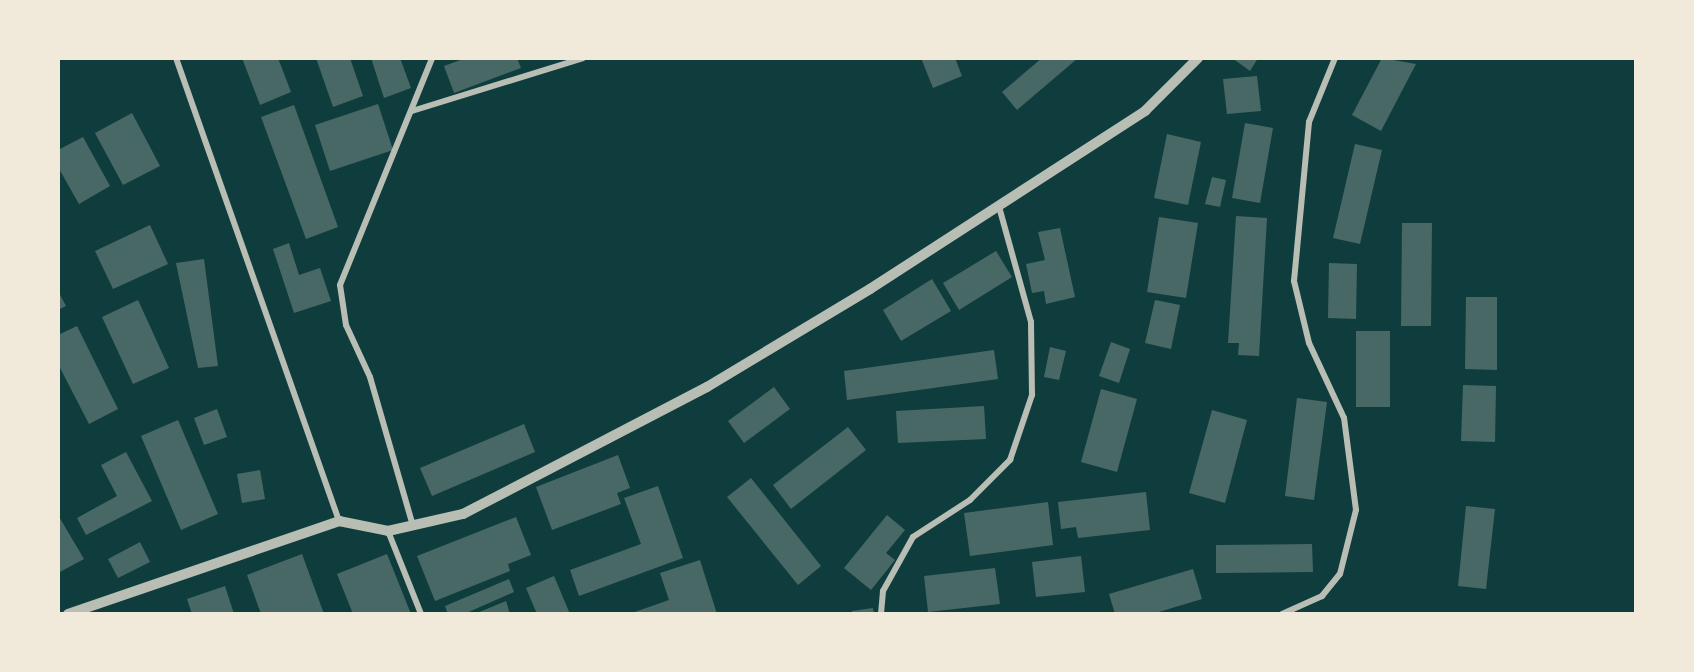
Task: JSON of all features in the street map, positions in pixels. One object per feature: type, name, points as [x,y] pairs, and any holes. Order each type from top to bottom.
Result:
[{"type":"street","points":[[176,58],[339,521]]},
{"type":"street","points":[[412,526],[370,377],[346,325],[340,285],[432,58]]},
{"type":"street","points":[[412,111],[584,58]]},
{"type":"street","points":[[68,614],[339,521],[388,531],[463,514],[706,387],[999,207],[1145,111],[1198,58]]},
{"type":"street","points":[[1282,614],[1322,596],[1340,574],[1356,510],[1344,418],[1309,343],[1294,281],[1309,122],[1335,58]]},
{"type":"street","points":[[881,614],[883,591],[913,537],[970,500],[1010,460],[1032,395],[1031,322],[999,207]]},
{"type":"street","points":[[388,531],[421,614]]},
{"type":"building","points":[[242,58],[278,58],[291,92],[260,105]]},
{"type":"building","points":[[316,58],[350,58],[363,96],[333,107]]},
{"type":"building","points":[[371,58],[400,58],[411,88],[384,98]]},
{"type":"building","points":[[466,58],[517,58],[521,68],[454,93],[444,66]]},
{"type":"building","points":[[921,58],[955,58],[962,76],[933,88]]},
{"type":"building","points":[[1042,58],[1078,58],[1017,110],[1002,92]]},
{"type":"building","points":[[1232,58],[1258,58],[1250,71]]},
{"type":"building","points":[[1382,58],[1416,64],[1381,131],[1352,115]]},
{"type":"building","points":[[1257,76],[1261,111],[1227,114],[1223,79]]},
{"type":"building","points":[[378,104],[393,150],[330,171],[315,125]]},
{"type":"building","points":[[294,105],[338,227],[306,239],[261,117]]},
{"type":"building","points":[[132,113],[160,166],[123,185],[95,133]]},
{"type":"building","points":[[1245,123],[1273,128],[1260,203],[1232,198]]},
{"type":"building","points":[[1167,134],[1201,142],[1188,205],[1154,198]]},
{"type":"building","points":[[83,137],[110,186],[79,204],[58,167],[58,150]]},
{"type":"building","points":[[1355,144],[1382,150],[1360,244],[1333,238]]},
{"type":"building","points":[[1212,177],[1226,180],[1220,207],[1205,204]]},
{"type":"building","points":[[1236,216],[1267,218],[1259,356],[1238,355],[1239,343],[1228,343]]},
{"type":"building","points":[[1159,217],[1198,223],[1186,298],[1147,292]]},
{"type":"building","points":[[1402,223],[1432,223],[1431,326],[1401,326]]},
{"type":"building","points":[[150,225],[168,264],[113,289],[95,251]]},
{"type":"building","points":[[1060,228],[1075,297],[1046,304],[1044,291],[1032,293],[1026,264],[1045,260],[1038,232]]},
{"type":"building","points":[[289,243],[299,275],[320,268],[331,301],[294,313],[273,249]]},
{"type":"building","points":[[996,251],[1012,277],[959,310],[943,283]]},
{"type":"building","points":[[204,259],[218,366],[198,368],[176,263]]},
{"type":"building","points":[[1329,263],[1357,264],[1356,319],[1328,318]]},
{"type":"building","points":[[932,279],[951,311],[901,341],[883,310]]},
{"type":"building","points":[[58,291],[66,306],[58,310]]},
{"type":"building","points":[[1466,297],[1497,297],[1497,370],[1465,369]]},
{"type":"building","points":[[138,300],[169,368],[133,384],[102,317]]},
{"type":"building","points":[[1155,300],[1180,305],[1171,349],[1145,343]]},
{"type":"building","points":[[77,326],[118,409],[89,424],[58,364],[58,335]]},
{"type":"building","points":[[1356,331],[1390,331],[1390,407],[1356,407]]},
{"type":"building","points":[[1111,342],[1130,349],[1119,383],[1099,376]]},
{"type":"building","points":[[1050,347],[1066,351],[1059,380],[1044,377]]},
{"type":"building","points":[[994,350],[998,379],[847,400],[844,371]]},
{"type":"building","points":[[1463,385],[1496,386],[1495,442],[1461,441]]},
{"type":"building","points":[[774,387],[790,409],[744,443],[728,421]]},
{"type":"building","points":[[1101,389],[1137,399],[1117,472],[1081,462]]},
{"type":"building","points":[[1297,398],[1327,402],[1314,500],[1285,496]]},
{"type":"building","points":[[984,406],[986,439],[898,443],[896,411]]},
{"type":"building","points":[[217,409],[227,437],[204,445],[194,418]]},
{"type":"building","points":[[1212,410],[1247,420],[1225,503],[1189,493]]},
{"type":"building","points":[[178,420],[218,514],[181,530],[141,436]]},
{"type":"building","points":[[524,424],[535,452],[432,496],[420,468]]},
{"type":"building","points":[[848,427],[866,450],[791,509],[773,485]]},
{"type":"building","points":[[126,452],[152,501],[86,535],[77,518],[117,496],[101,465]]},
{"type":"building","points":[[618,455],[630,488],[617,493],[621,504],[552,530],[536,487]]},
{"type":"building","points":[[260,470],[265,499],[242,503],[237,474]]},
{"type":"building","points":[[751,478],[821,566],[798,585],[727,497]]},
{"type":"building","points":[[658,486],[683,558],[579,596],[570,570],[641,544],[624,498]]},
{"type":"building","points":[[1146,492],[1150,530],[1078,538],[1076,527],[1061,529],[1058,502]]},
{"type":"building","points":[[1048,502],[1053,545],[970,556],[964,513]]},
{"type":"building","points":[[1466,506],[1495,509],[1486,589],[1458,586]]},
{"type":"building","points":[[58,515],[84,559],[58,573]]},
{"type":"building","points":[[887,515],[905,530],[886,553],[895,560],[871,590],[844,568]]},
{"type":"building","points":[[516,517],[531,555],[508,564],[510,571],[435,601],[417,556]]},
{"type":"building","points":[[140,542],[150,562],[118,578],[108,559]]},
{"type":"building","points":[[1312,544],[1313,572],[1216,573],[1216,545]]},
{"type":"building","points":[[302,554],[324,614],[261,614],[247,575]]},
{"type":"building","points":[[387,554],[411,614],[353,614],[337,574]]},
{"type":"building","points":[[1081,556],[1085,592],[1036,597],[1032,562]]},
{"type":"building","points":[[700,560],[717,614],[629,614],[669,600],[660,573]]},
{"type":"building","points":[[995,568],[1000,604],[928,612],[924,576]]},
{"type":"building","points":[[1193,569],[1202,599],[1152,614],[1115,614],[1109,594]]},
{"type":"building","points":[[554,576],[570,614],[537,614],[526,588]]},
{"type":"building","points":[[509,579],[514,592],[464,614],[448,614],[445,606]]},
{"type":"building","points":[[225,586],[234,614],[192,614],[187,599]]},
{"type":"building","points":[[506,601],[510,614],[477,614],[477,613]]},
{"type":"building","points":[[873,608],[874,614],[852,614],[852,611]]}]
